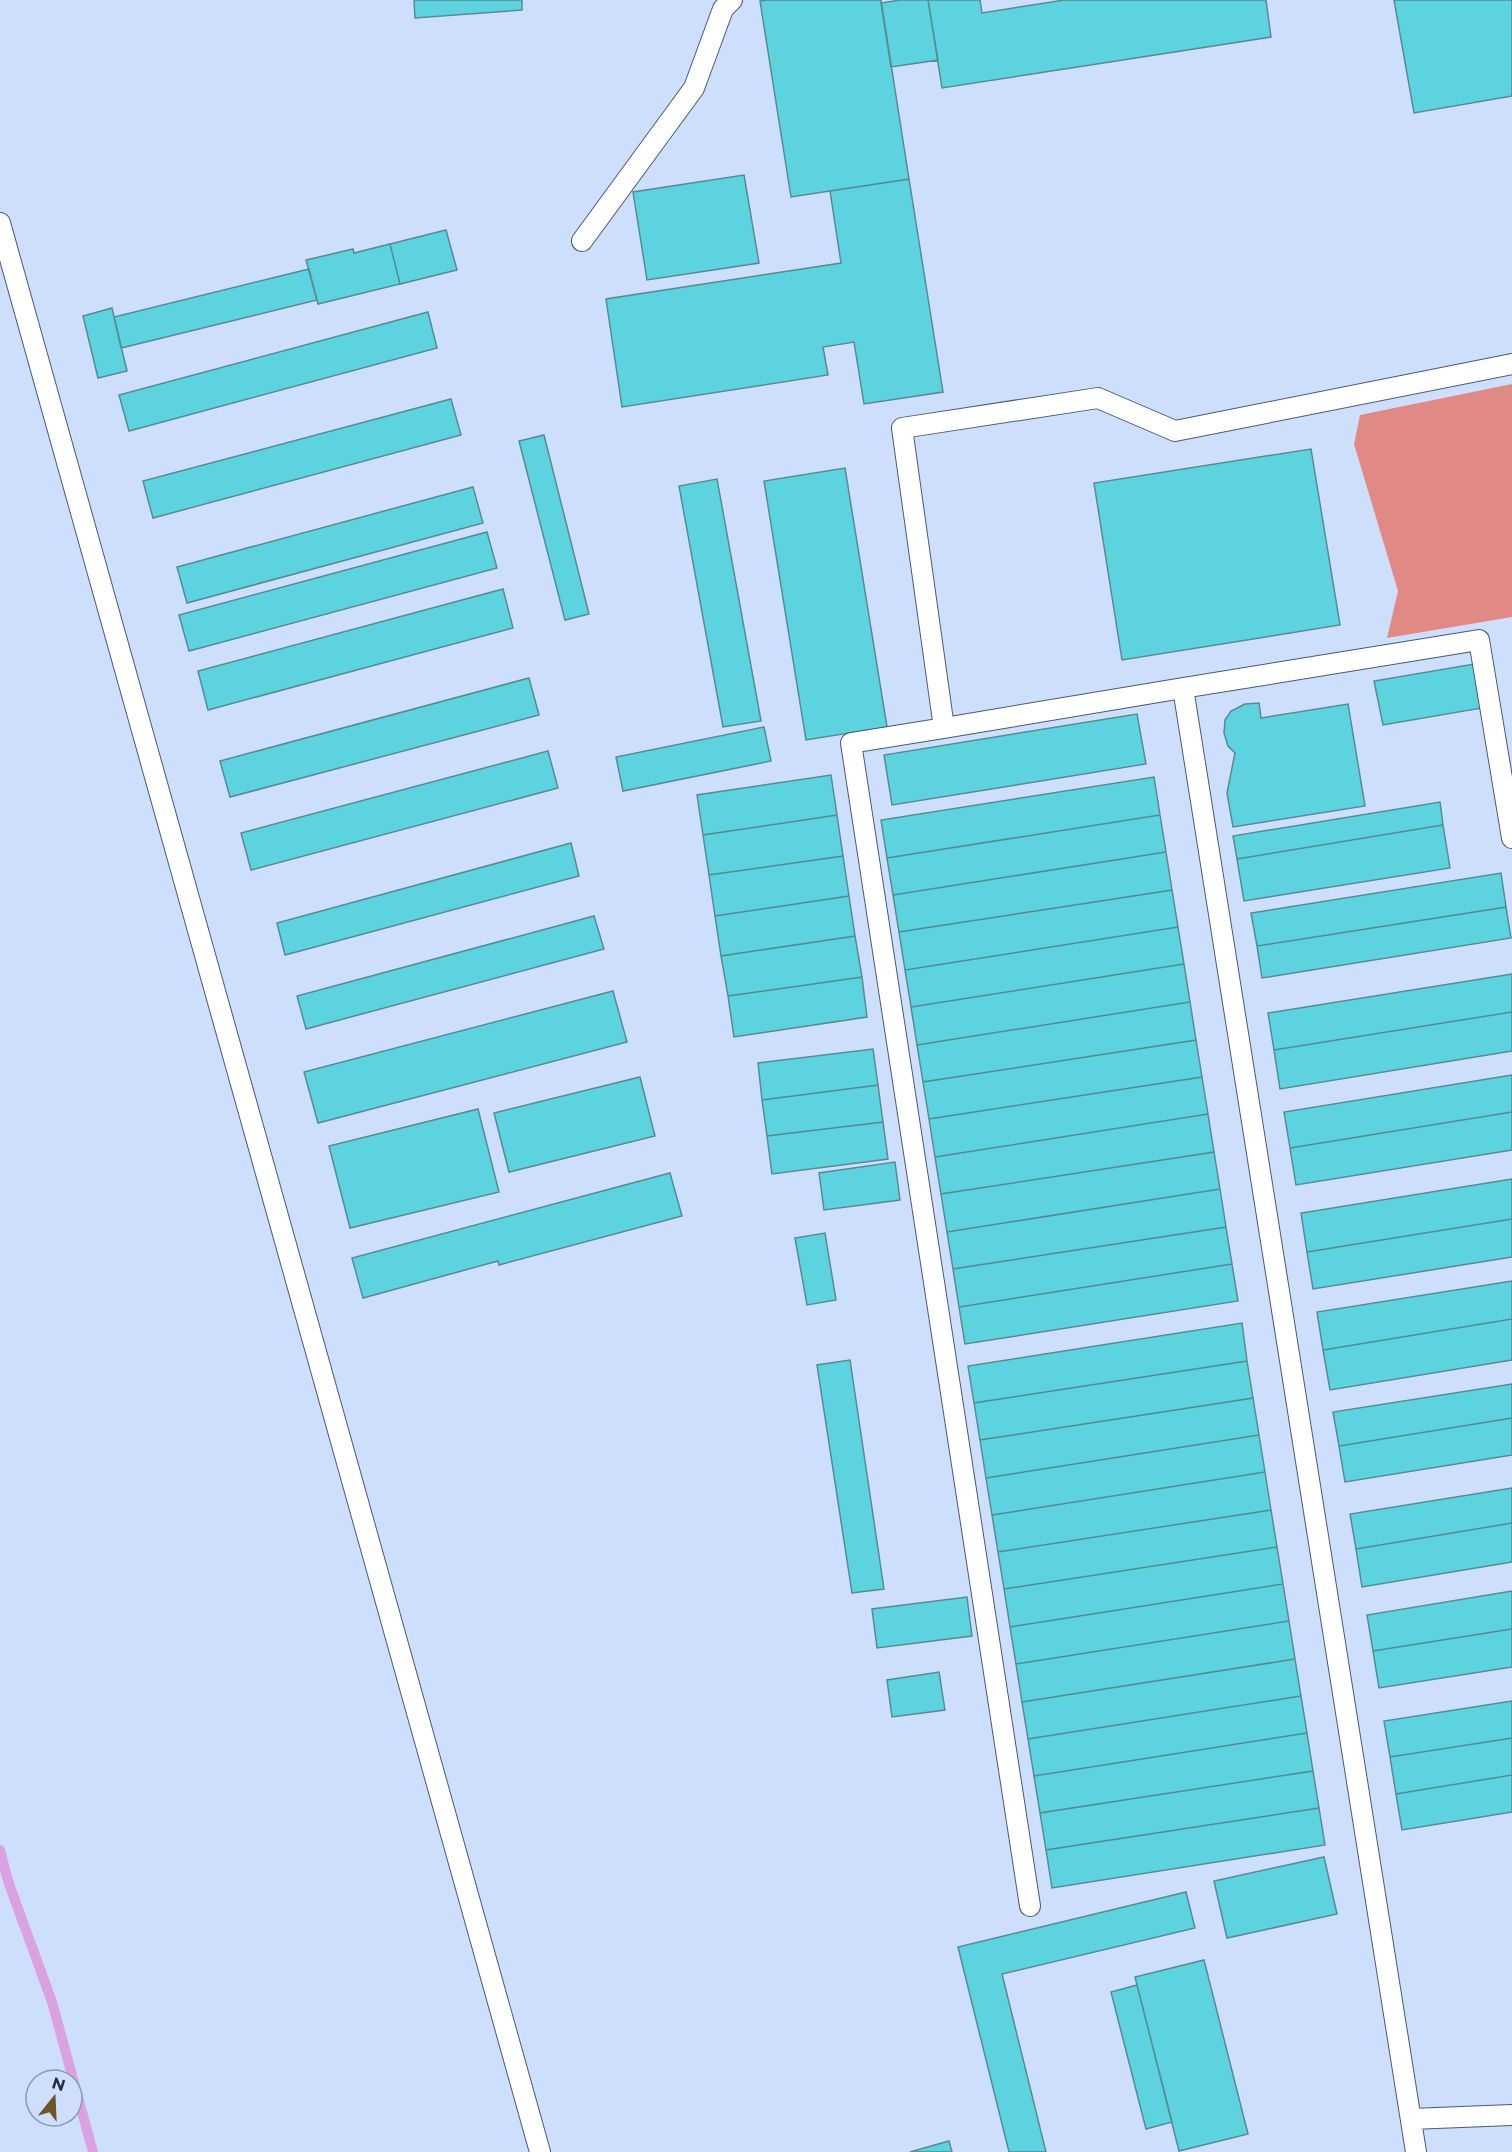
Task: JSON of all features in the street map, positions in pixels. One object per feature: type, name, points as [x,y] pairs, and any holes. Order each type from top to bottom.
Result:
[{"type":"lane","points":[[582,241],[694,88],[723,9],[732,0]]},
{"type":"lane","points":[[0,223],[540,2152]]},
{"type":"lane","points":[[944,728],[902,428],[1098,398],[1174,431],[1512,364]]},
{"type":"lane","points":[[1030,1905],[851,743],[1479,640],[1512,838]]},
{"type":"lane","points":[[1183,688],[1416,2152]]},
{"type":"lane","points":[[1411,2119],[1512,2115]]},
{"type":"shaded area","points":[[1512,384],[1512,617],[1387,638],[1398,591],[1354,444],[1360,415]]},
{"type":"building","points":[[414,0],[522,0],[522,10],[415,18]]},
{"type":"building","points":[[881,0],[909,179],[791,197],[760,1]]},
{"type":"building","points":[[928,0],[938,60],[891,67],[881,3]]},
{"type":"building","points":[[928,0],[980,0],[982,13],[1064,0],[1266,0],[1271,37],[942,88]]},
{"type":"building","points":[[1394,0],[1512,0],[1512,96],[1414,113]]},
{"type":"building","points":[[744,175],[759,263],[647,280],[633,192]]},
{"type":"building","points":[[909,179],[943,392],[864,404],[854,342],[823,347],[828,375],[622,407],[606,299],[841,263],[830,191]]},
{"type":"building","points":[[446,230],[457,270],[400,284],[390,244]]},
{"type":"building","points":[[390,244],[400,284],[318,304],[306,260],[353,249],[354,253]]},
{"type":"building","points":[[309,269],[317,300],[121,348],[114,317]]},
{"type":"building","points":[[112,308],[127,371],[98,378],[83,316]]},
{"type":"building","points":[[428,312],[437,348],[129,431],[119,395]]},
{"type":"building","points":[[451,399],[461,435],[153,518],[143,481]]},
{"type":"building","points":[[544,435],[589,614],[565,620],[519,441]]},
{"type":"building","points":[[1311,449],[1340,625],[1122,660],[1094,483]]},
{"type":"building","points":[[845,468],[887,727],[806,740],[764,481]]},
{"type":"building","points":[[717,479],[761,721],[723,727],[679,486]]},
{"type":"building","points":[[473,487],[483,523],[187,603],[177,567]]},
{"type":"building","points":[[487,532],[497,568],[189,651],[179,615]]},
{"type":"building","points":[[503,589],[513,628],[208,710],[198,671]]},
{"type":"building","points":[[1474,664],[1482,708],[1383,725],[1374,681]]},
{"type":"building","points":[[529,678],[539,715],[230,797],[220,761]]},
{"type":"building","points":[[1259,703],[1261,718],[1348,704],[1365,806],[1233,827],[1227,793],[1235,753],[1228,746],[1224,733],[1225,720],[1231,711],[1245,704]]},
{"type":"building","points":[[1137,714],[1146,764],[892,805],[884,755]]},
{"type":"building","points":[[764,727],[771,761],[623,791],[616,757]]},
{"type":"building","points":[[548,751],[558,788],[251,870],[241,833]]},
{"type":"building","points":[[831,775],[837,815],[703,835],[697,795]]},
{"type":"building","points":[[1154,777],[1160,815],[887,858],[881,820]]},
{"type":"building","points":[[1440,802],[1443,825],[1237,859],[1233,836]]},
{"type":"building","points":[[837,815],[843,856],[709,875],[703,835]]},
{"type":"building","points":[[1160,815],[1166,852],[893,895],[887,858]]},
{"type":"building","points":[[1443,825],[1450,868],[1244,901],[1237,859]]},
{"type":"building","points":[[571,843],[579,876],[285,955],[277,923]]},
{"type":"building","points":[[1166,852],[1172,890],[899,932],[893,895]]},
{"type":"building","points":[[843,856],[849,896],[715,916],[709,875]]},
{"type":"building","points":[[1501,873],[1506,907],[1257,946],[1251,913]]},
{"type":"building","points":[[1172,890],[1178,927],[905,970],[899,932]]},
{"type":"building","points":[[849,896],[855,936],[721,956],[715,916]]},
{"type":"building","points":[[1506,907],[1511,938],[1262,978],[1257,946]]},
{"type":"building","points":[[594,916],[604,949],[306,1029],[297,996]]},
{"type":"building","points":[[1178,927],[1184,964],[911,1007],[905,970]]},
{"type":"building","points":[[855,936],[862,977],[728,996],[721,956]]},
{"type":"building","points":[[1184,964],[1190,1002],[917,1045],[911,1007]]},
{"type":"building","points":[[1512,974],[1512,1012],[1274,1050],[1268,1013]]},
{"type":"building","points":[[862,977],[867,1017],[734,1037],[728,996]]},
{"type":"building","points":[[613,991],[627,1042],[318,1123],[304,1072]]},
{"type":"building","points":[[1190,1002],[1196,1040],[923,1082],[917,1045]]},
{"type":"building","points":[[1512,1012],[1512,1051],[1280,1089],[1274,1050]]},
{"type":"building","points":[[1196,1040],[1202,1077],[929,1119],[923,1082]]},
{"type":"building","points":[[873,1049],[878,1085],[762,1100],[758,1063]]},
{"type":"building","points":[[1512,1075],[1512,1112],[1290,1148],[1284,1112]]},
{"type":"building","points":[[640,1077],[655,1136],[509,1172],[494,1113]]},
{"type":"building","points":[[1202,1077],[1208,1114],[935,1157],[929,1119]]},
{"type":"building","points":[[878,1085],[883,1122],[767,1136],[762,1100]]},
{"type":"building","points":[[478,1109],[499,1192],[350,1228],[329,1146]]},
{"type":"building","points":[[1512,1112],[1512,1150],[1296,1185],[1290,1148]]},
{"type":"building","points":[[1208,1114],[1214,1152],[941,1194],[935,1157]]},
{"type":"building","points":[[883,1122],[888,1159],[772,1174],[767,1136]]},
{"type":"building","points":[[1214,1152],[1220,1189],[947,1232],[941,1194]]},
{"type":"building","points":[[895,1162],[900,1200],[824,1210],[819,1173]]},
{"type":"building","points":[[670,1173],[682,1216],[499,1265],[498,1261],[363,1298],[352,1258]]},
{"type":"building","points":[[1512,1179],[1512,1219],[1307,1252],[1301,1213]]},
{"type":"building","points":[[1220,1189],[1226,1227],[953,1269],[947,1232]]},
{"type":"building","points":[[1512,1219],[1512,1257],[1313,1289],[1307,1252]]},
{"type":"building","points":[[1226,1227],[1232,1264],[959,1307],[953,1269]]},
{"type":"building","points":[[825,1233],[836,1300],[807,1305],[795,1238]]},
{"type":"building","points":[[1232,1264],[1238,1301],[965,1344],[959,1307]]},
{"type":"building","points":[[1512,1281],[1512,1319],[1323,1350],[1317,1312]]},
{"type":"building","points":[[1512,1319],[1512,1360],[1330,1390],[1323,1350]]},
{"type":"building","points":[[1242,1323],[1247,1361],[974,1403],[968,1366]]},
{"type":"building","points":[[850,1360],[884,1589],[852,1593],[817,1365]]},
{"type":"building","points":[[1247,1361],[1253,1398],[980,1440],[974,1403]]},
{"type":"building","points":[[1512,1384],[1512,1418],[1339,1446],[1333,1412]]},
{"type":"building","points":[[1253,1398],[1259,1435],[986,1478],[980,1440]]},
{"type":"building","points":[[1512,1418],[1512,1455],[1345,1482],[1339,1446]]},
{"type":"building","points":[[1259,1435],[1265,1472],[992,1515],[986,1478]]},
{"type":"building","points":[[1265,1472],[1271,1510],[998,1552],[992,1515]]},
{"type":"building","points":[[1512,1488],[1512,1523],[1356,1549],[1350,1514]]},
{"type":"building","points":[[1271,1510],[1277,1547],[1004,1589],[998,1552]]},
{"type":"building","points":[[1512,1523],[1512,1562],[1362,1587],[1356,1549]]},
{"type":"building","points":[[1277,1547],[1283,1584],[1010,1627],[1004,1589]]},
{"type":"building","points":[[1283,1584],[1289,1621],[1016,1664],[1010,1627]]},
{"type":"building","points":[[1512,1591],[1512,1629],[1373,1651],[1367,1615]]},
{"type":"building","points":[[967,1597],[972,1636],[877,1648],[872,1609]]},
{"type":"building","points":[[1289,1621],[1295,1659],[1022,1702],[1016,1664]]},
{"type":"building","points":[[1512,1629],[1512,1667],[1379,1688],[1373,1651]]},
{"type":"building","points":[[1295,1659],[1301,1696],[1028,1739],[1022,1702]]},
{"type":"building","points":[[939,1672],[945,1710],[892,1717],[887,1680]]},
{"type":"building","points":[[1301,1696],[1307,1733],[1034,1776],[1028,1739]]},
{"type":"building","points":[[1512,1701],[1512,1738],[1390,1757],[1384,1721]]},
{"type":"building","points":[[1307,1733],[1313,1771],[1040,1813],[1034,1776]]},
{"type":"building","points":[[1512,1738],[1512,1775],[1396,1794],[1390,1757]]},
{"type":"building","points":[[1313,1771],[1319,1808],[1046,1850],[1040,1813]]},
{"type":"building","points":[[1512,1775],[1512,1812],[1402,1830],[1396,1794]]},
{"type":"building","points":[[1319,1808],[1325,1845],[1052,1888],[1046,1850]]},
{"type":"building","points":[[1324,1857],[1337,1914],[1227,1938],[1214,1881]]},
{"type":"building","points":[[1186,1892],[1195,1928],[1002,1974],[1046,2152],[1009,2152],[958,1947]]},
{"type":"building","points":[[1204,1960],[1248,2134],[1179,2151],[1135,1977]]},
{"type":"building","points":[[1137,1985],[1172,2122],[1146,2129],[1111,1992]]},
{"type":"building","points":[[949,2141],[952,2152],[910,2152]]},
{"type":"waterway","points":[[0,1850],[8,1881],[52,2002],[93,2152]]}]
